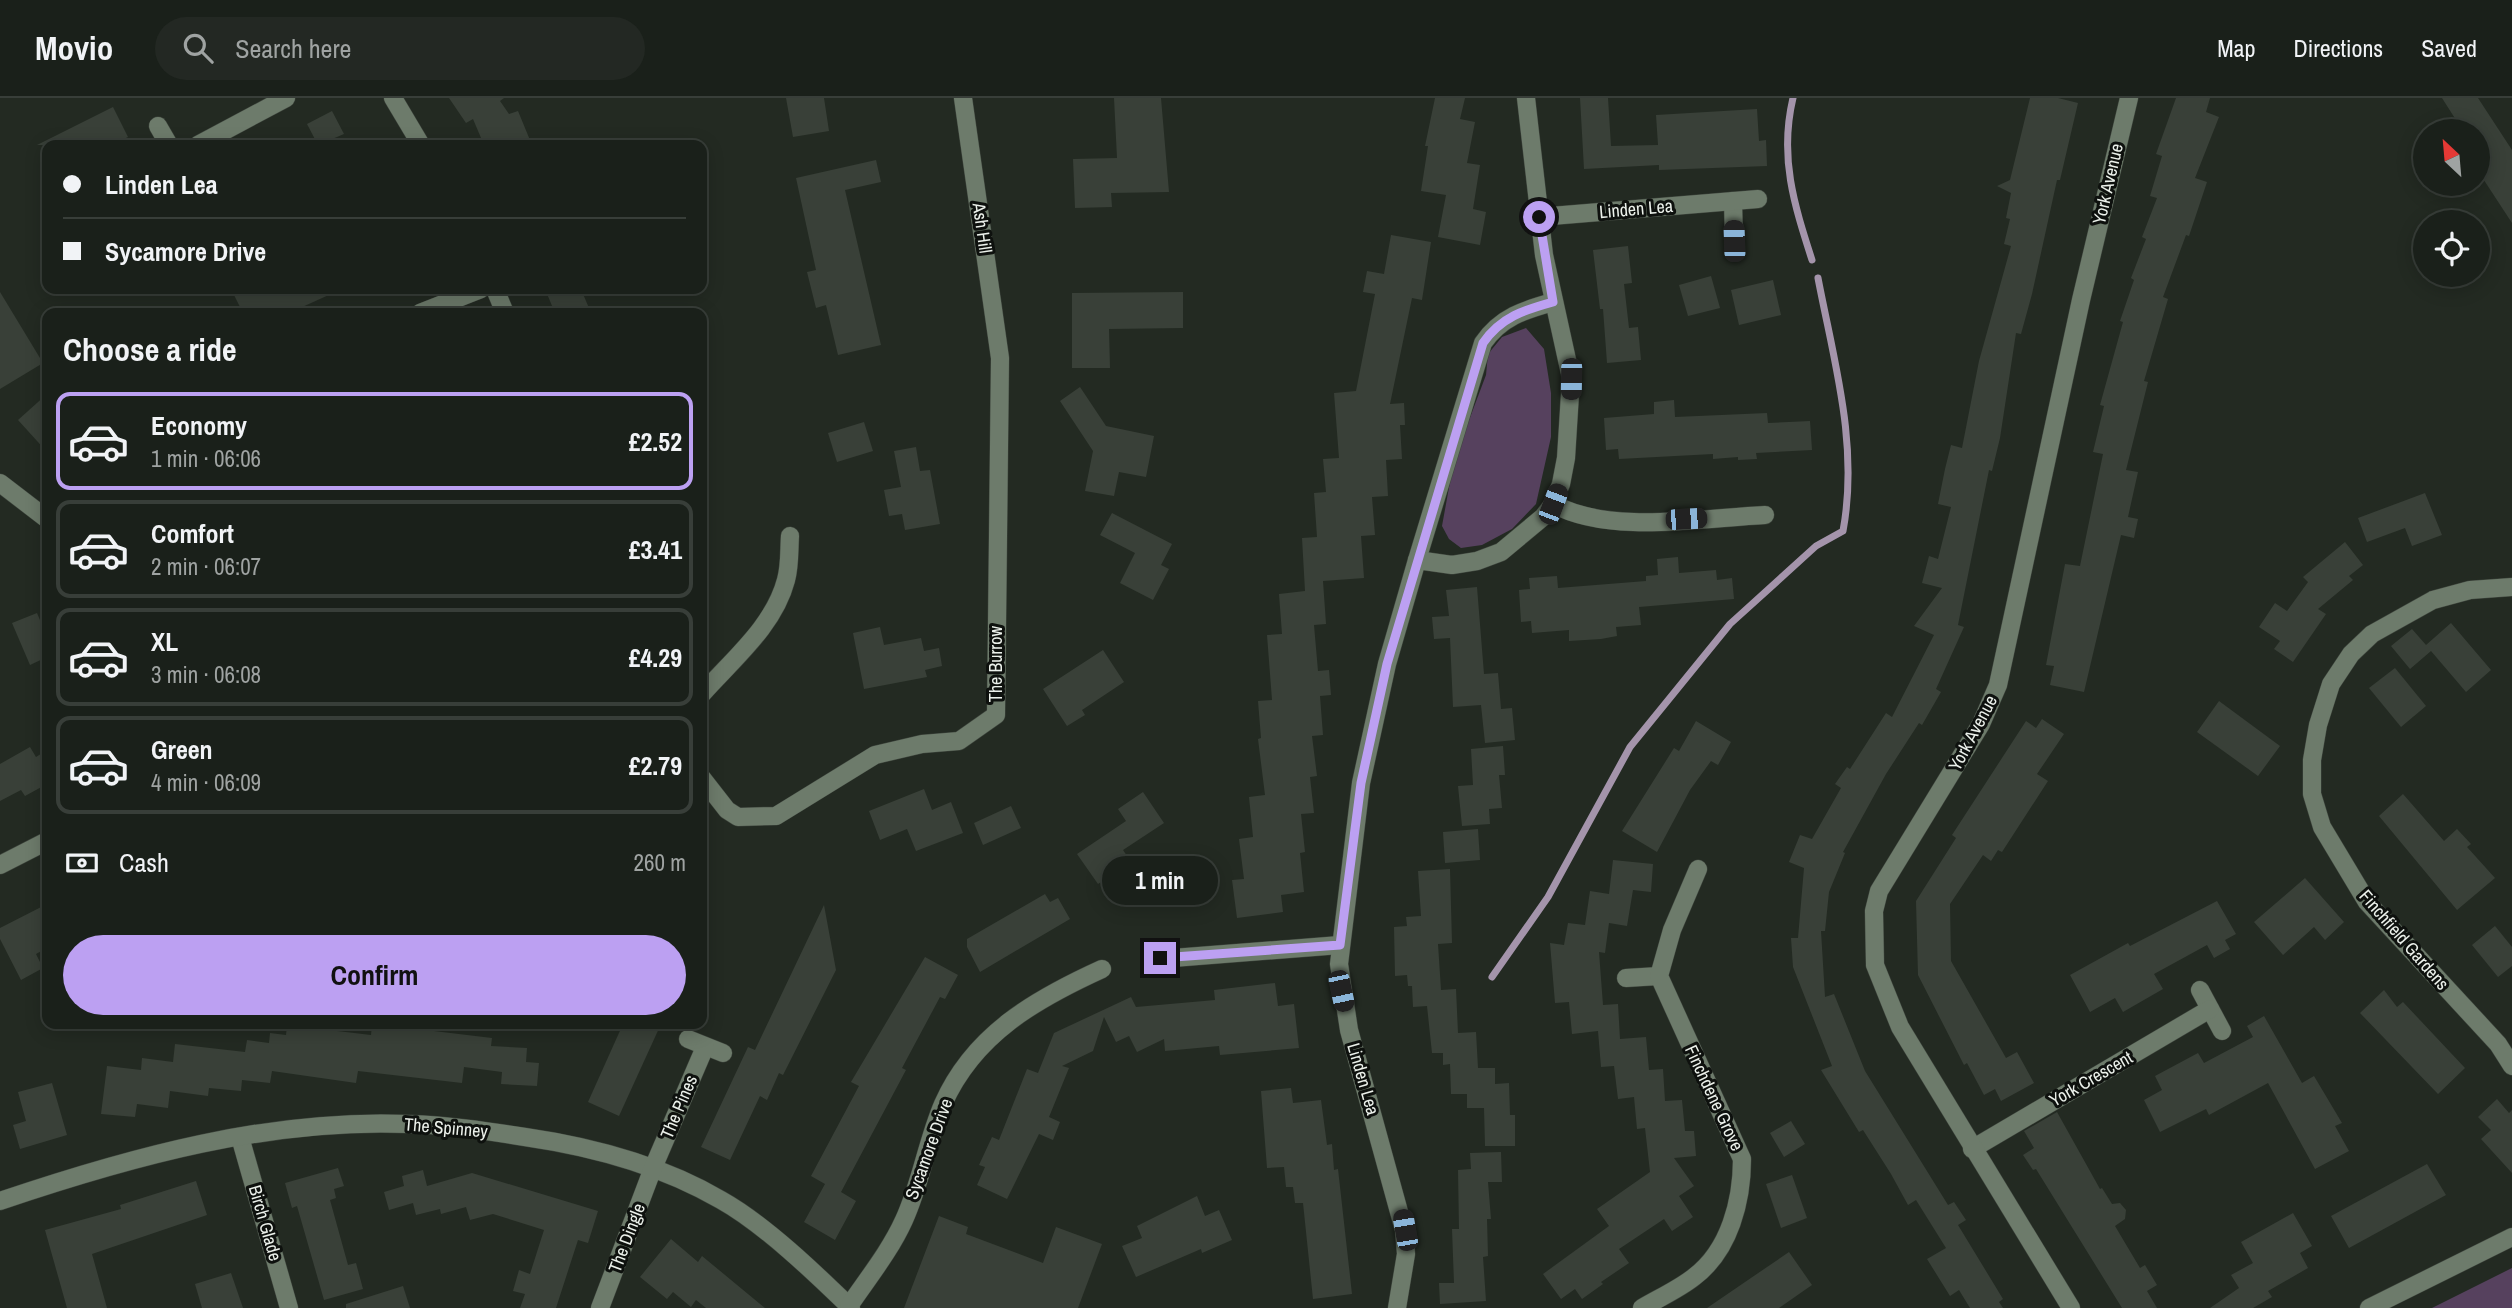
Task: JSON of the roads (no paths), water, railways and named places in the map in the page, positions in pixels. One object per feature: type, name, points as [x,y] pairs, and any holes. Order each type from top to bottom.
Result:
[{"type":"street","points":[[207,140],[286,98]]},
{"type":"street","points":[[393,98],[418,140]]},
{"type":"street","name":"Ash Hill","points":[[963,98],[1000,358]]},
{"type":"street","points":[[1417,560],[1452,565],[1477,561],[1501,552],[1522,537],[1553,504],[1566,458],[1571,379],[1553,302],[1539,217],[1525,98]]},
{"type":"street","name":"York Avenue","points":[[2071,1308],[1900,1027],[1879,982],[1875,965],[1874,911],[1879,891],[1980,724],[1998,685],[2081,300],[2129,98]]},
{"type":"street","points":[[158,126],[166,140]]},
{"type":"street","name":"Linden Lea","points":[[1539,217],[1758,199]]},
{"type":"street","points":[[1733,201],[1734,241]]},
{"type":"street","points":[[433,308],[468,294]]},
{"type":"street","name":"Linden Lea","points":[[1397,1308],[1406,1254],[1405,1230],[1349,1030],[1341,991],[1340,945],[1361,783],[1387,664],[1483,343],[1495,326],[1509,317],[1553,302]]},
{"type":"street","name":"The Burrow","points":[[707,784],[727,810],[738,817],[776,816],[875,755],[922,744],[959,741],[996,715],[1000,358]]},
{"type":"street","points":[[0,483],[42,515]]},
{"type":"street","points":[[1553,504],[1585,516],[1612,521],[1765,515]]},
{"type":"street","points":[[707,689],[765,625],[779,602],[787,577],[790,536]]},
{"type":"street","name":"Finchfield Gardens","points":[[2512,587],[2470,590],[2433,600],[2372,634],[2351,654],[2331,684],[2318,725],[2312,760],[2312,794],[2322,827],[2367,902],[2498,1044],[2512,1066]]},
{"type":"street","points":[[0,865],[42,844]]},
{"type":"street","points":[[1626,978],[1658,976],[1672,930],[1698,869]]},
{"type":"street","points":[[1160,958],[1340,945]]},
{"type":"street","name":"Sycamore Drive","points":[[850,1307],[904,1219],[943,1104],[967,1063],[1004,1023],[1029,1005],[1102,969]]},
{"type":"street","name":"Finchdene Grove","points":[[1642,1308],[1696,1276],[1729,1233],[1742,1187],[1742,1159],[1658,976]]},
{"type":"street","points":[[2200,990],[2222,1031]]},
{"type":"street","name":"York Crescent","points":[[1972,1149],[2210,1009]]},
{"type":"street","points":[[688,1039],[723,1053]]},
{"type":"street","name":"The Pines","points":[[653,1168],[705,1047]]},
{"type":"street","name":"The Spinney","points":[[0,1200],[176,1150],[304,1128],[410,1124],[543,1140],[599,1150],[653,1168],[712,1194],[754,1222],[850,1307]]},
{"type":"street","name":"Birch Glade","points":[[240,1137],[289,1308]]},
{"type":"street","name":"The Dingle","points":[[600,1308],[653,1168]]},
{"type":"street","points":[[2369,1308],[2512,1237]]},
{"type":"waterway","points":[[1793,98],[1789,120],[1788,160],[1794,200],[1812,260]]},
{"type":"waterway","points":[[1492,977],[1548,897],[1630,747],[1730,624],[1816,546],[1843,531],[1847,499],[1846,435],[1837,372],[1818,278]]}]
